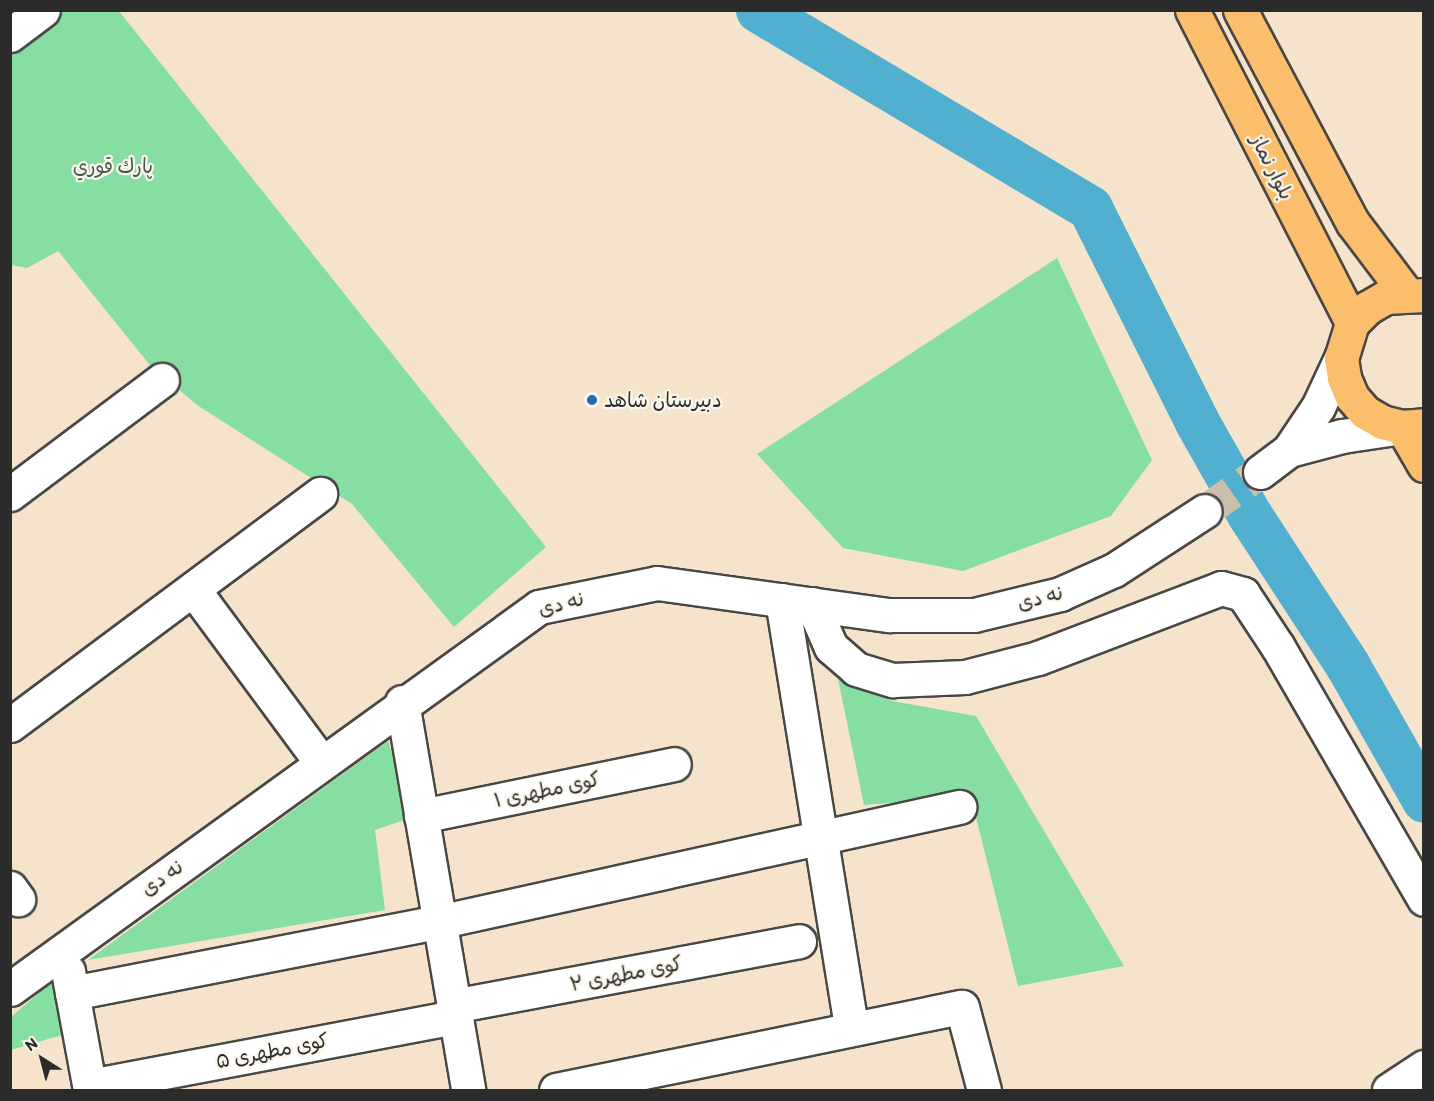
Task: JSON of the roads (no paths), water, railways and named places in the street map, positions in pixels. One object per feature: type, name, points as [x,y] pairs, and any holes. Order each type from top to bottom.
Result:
[{"type":"main road","name":"بلوار نماز","points":[[1192,10],[1352,323]]},
{"type":"main road","points":[[1240,10],[1353,222],[1415,294]]},
{"type":"main road","points":[[1415,294],[1386,297],[1352,323],[1341,358],[1352,397],[1382,422],[1413,426],[1424,465]]},
{"type":"street","points":[[10,35],[43,10]]},
{"type":"street","points":[[1260,472],[1289,450],[1318,407],[1341,358]]},
{"type":"street","points":[[10,494],[162,380]]},
{"type":"street","points":[[1289,450],[1342,436],[1413,426]]},
{"type":"street","points":[[10,724],[320,494]]},
{"type":"street","name":"نه دی","points":[[10,989],[402,702],[538,607],[657,583],[889,615],[974,615],[1060,594],[1114,570],[1205,511]]},
{"type":"street","points":[[797,602],[831,647],[856,669],[893,680],[965,677],[1038,658],[1221,588],[1243,594],[1278,647],[1424,899]]},
{"type":"street","points":[[193,589],[321,762]]},
{"type":"street","points":[[797,602],[821,836],[851,1028]]},
{"type":"street","points":[[402,702],[468,1090]]},
{"type":"street","name":"کوی مطهری ۱","points":[[421,816],[674,764]]},
{"type":"street","points":[[72,993],[438,922],[959,807]]},
{"type":"street","name":"کوی مطهری ۲","points":[[454,1012],[799,941]]},
{"type":"street","points":[[64,950],[90,1088]]},
{"type":"street","points":[[556,1090],[962,1007],[984,1090]]},
{"type":"street","name":"کوی مطهری ۵","points":[[90,1088],[454,1012]]},
{"type":"street","points":[[1389,1090],[1424,1066]]},
{"type":"waterway","points":[[758,10],[1090,208],[1197,422],[1249,514],[1348,666],[1424,800]]},
{"type":"tunnel","points":[[1205,511],[1260,472]]},
{"type":"place","name":"دبیرستان شاهد","points":[[592,400]]},
{"type":"park label","name":"پارك قوري","points":[[113,166]]}]
